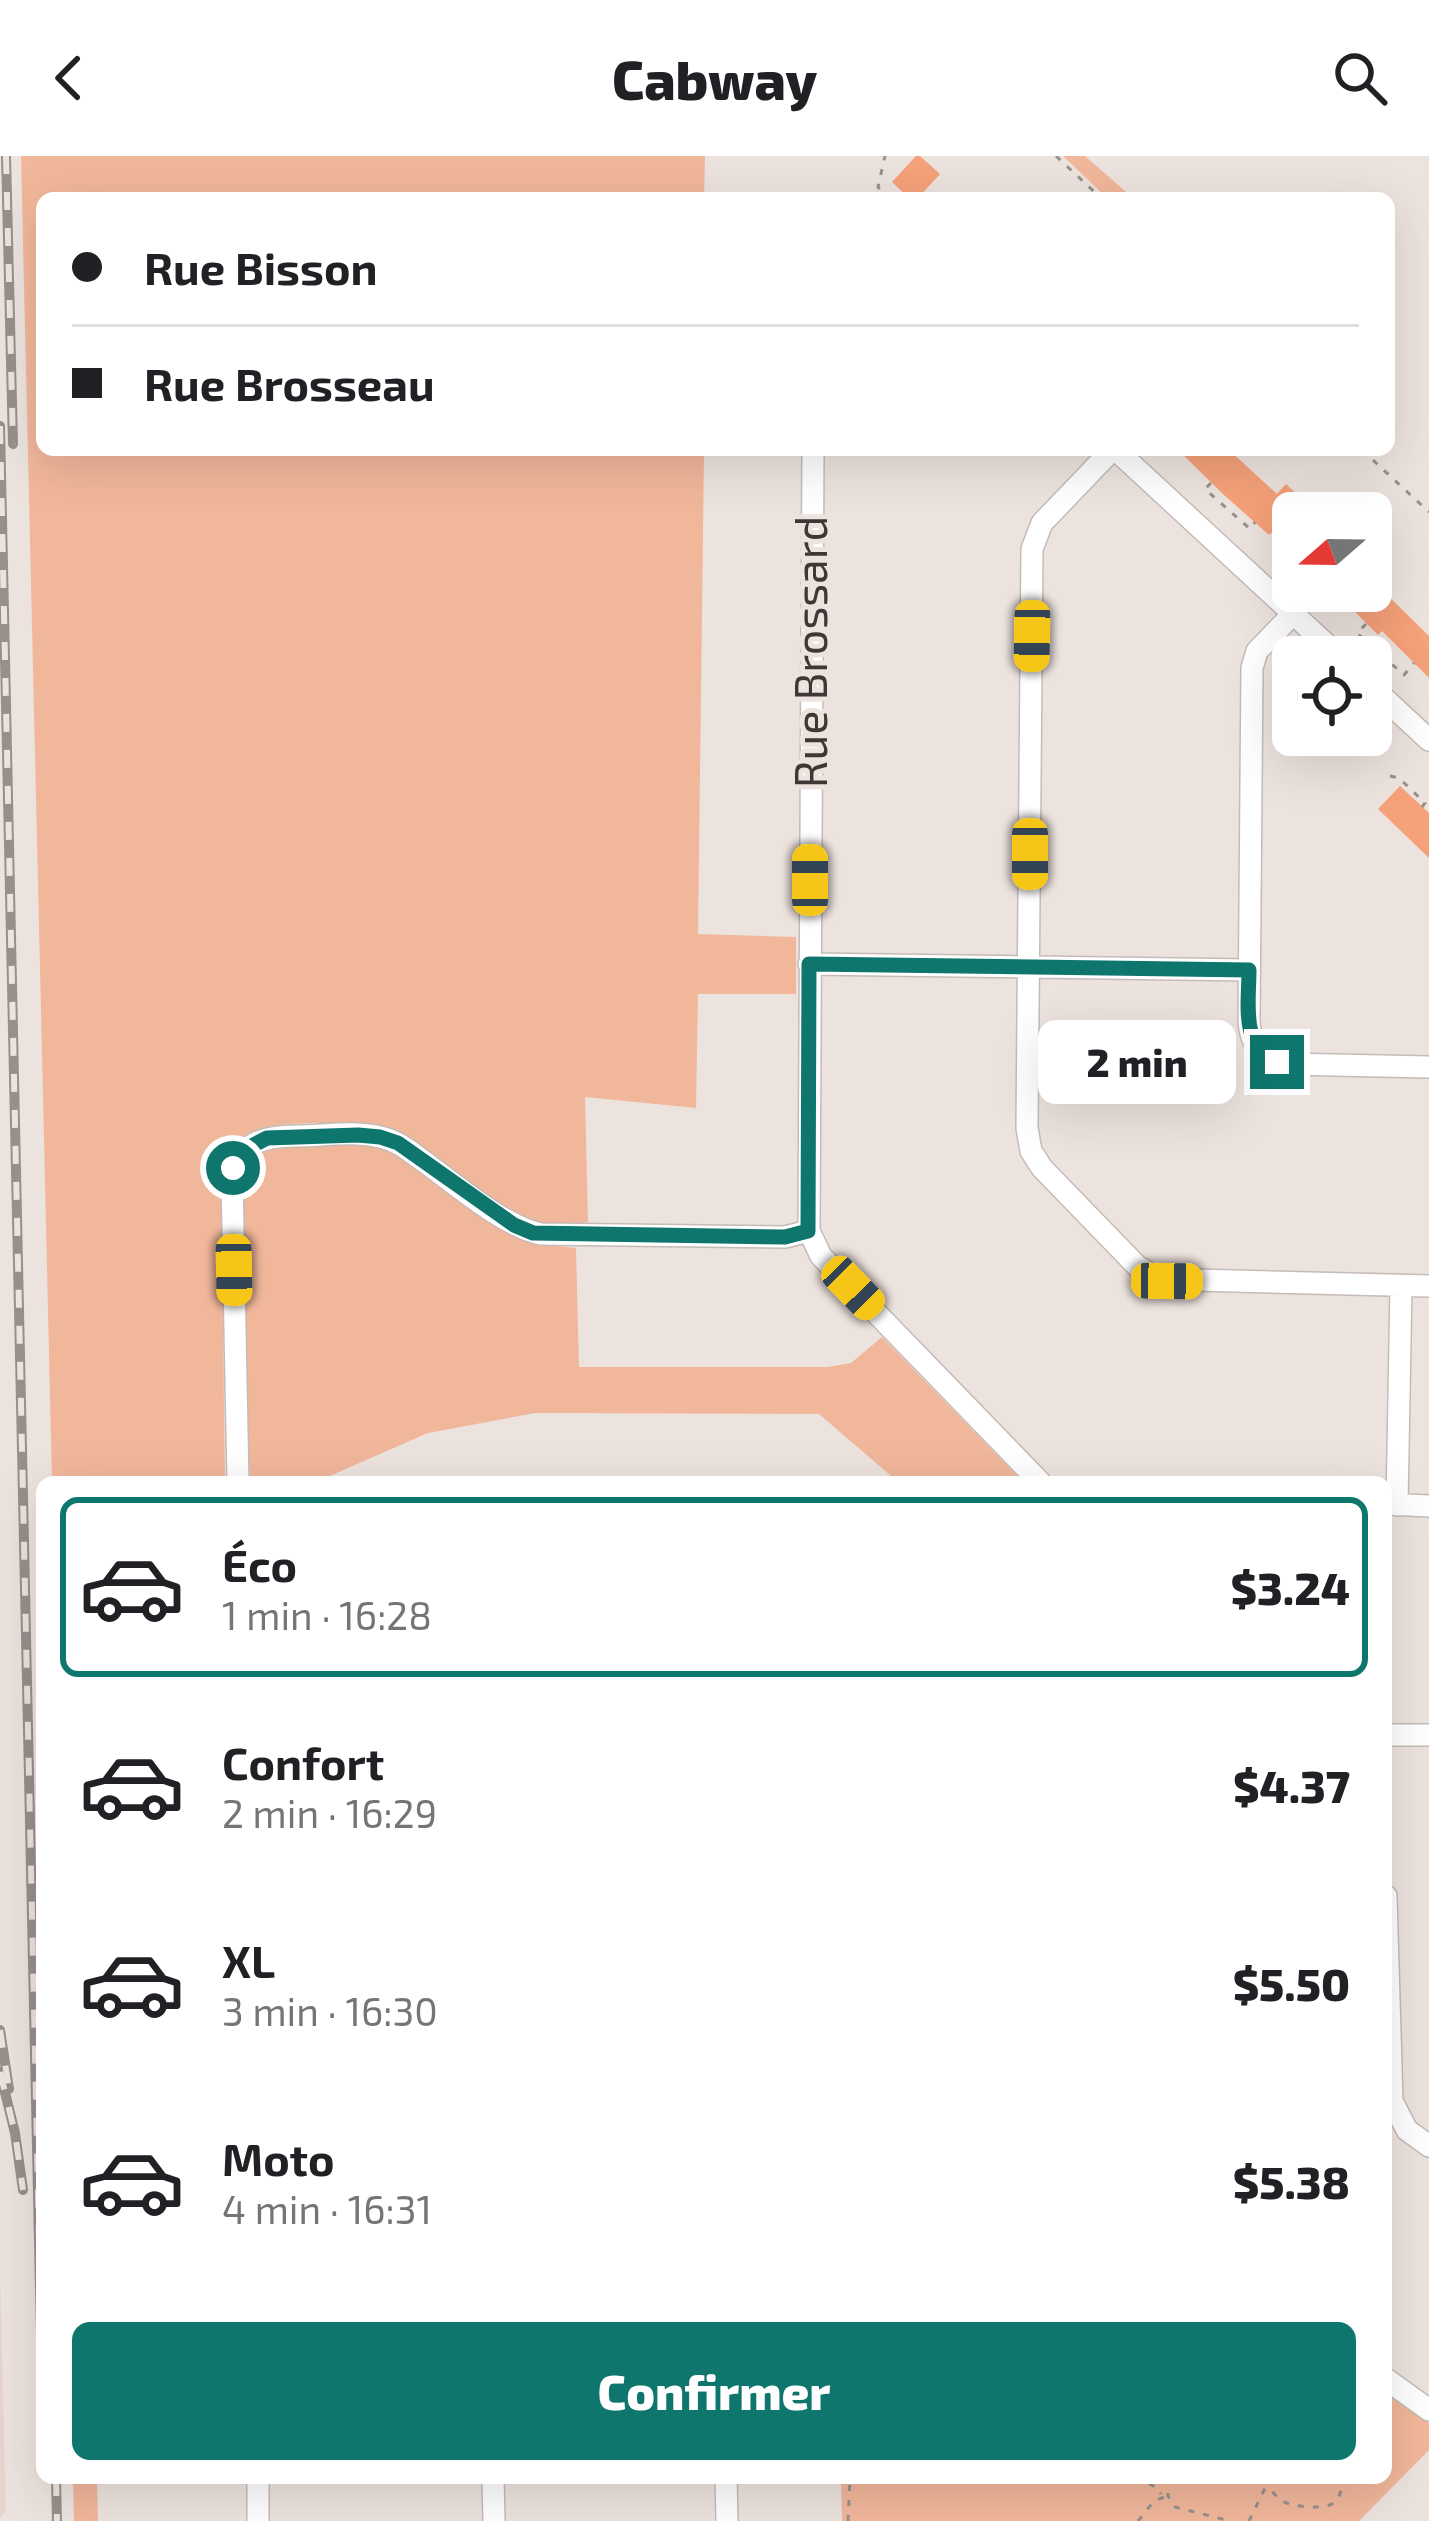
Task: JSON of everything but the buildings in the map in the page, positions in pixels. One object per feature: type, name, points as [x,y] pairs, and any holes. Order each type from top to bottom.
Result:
[{"type":"street","name":"Rue Brossard","points":[[808,1231],[813,456]]},
{"type":"street","points":[[1108,456],[1042,523],[1032,549],[1027,1128],[1031,1150],[1042,1168],[1143,1272],[1167,1281],[1429,1286]]},
{"type":"street","points":[[1121,456],[1318,636]]},
{"type":"street","points":[[1294,614],[1257,651],[1252,668],[1249,1030],[1268,1058],[1287,1064],[1429,1067]]},
{"type":"street","points":[[1392,706],[1429,740]]},
{"type":"street","points":[[809,964],[1249,970]]},
{"type":"street","points":[[238,1476],[233,1168],[242,1151],[275,1136],[358,1135],[389,1140],[514,1225],[541,1234],[785,1237],[808,1231],[821,1256],[1034,1476]]},
{"type":"street","points":[[1392,1483],[1401,1286]]},
{"type":"street","points":[[1392,1505],[1429,1506]]},
{"type":"street","points":[[1392,1735],[1429,1736]]},
{"type":"street","points":[[1392,2101],[1407,2130],[1429,2146]]},
{"type":"street","points":[[1392,2383],[1429,2410]]},
{"type":"street","points":[[257,2484],[258,2521]]},
{"type":"street","points":[[493,2484],[494,2521]]},
{"type":"street","points":[[726,2484],[727,2521]]},
{"type":"path","points":[[881,192],[885,156]]},
{"type":"path","points":[[1056,156],[1095,192]]},
{"type":"path","points":[[1368,456],[1429,512]]},
{"type":"path","points":[[1211,483],[1204,489],[1250,529],[1255,522]]},
{"type":"path","points":[[1366,624],[1358,633],[1404,675],[1414,663]]},
{"type":"path","points":[[1390,776],[1399,778],[1425,803],[1422,807]]},
{"type":"path","points":[[848,2521],[850,2484]]},
{"type":"path","points":[[1149,2484],[1183,2511],[1230,2521]]},
{"type":"path","points":[[1165,2496],[1168,2484]]},
{"type":"path","points":[[1249,2521],[1265,2484]]},
{"type":"path","points":[[1268,2484],[1271,2492],[1291,2506],[1323,2507],[1335,2504],[1341,2484]]},
{"type":"path","points":[[1138,2521],[1154,2500],[1165,2496]]},
{"type":"shaded area","points":[[21,156],[705,156],[704,192],[36,192],[36,456],[704,456],[698,934],[796,937],[796,994],[698,994],[696,1108],[585,1097],[588,1222],[548,1224],[524,1218],[416,1143],[388,1129],[304,1123],[265,1127],[240,1139],[228,1153],[221,1173],[225,1476],[52,1476]]},
{"type":"shaded area","points":[[1063,156],[1085,156],[1126,192],[1101,192]]},
{"type":"shaded area","points":[[288,1145],[377,1147],[395,1154],[514,1237],[576,1248],[579,1367],[828,1367],[851,1363],[882,1337],[1017,1476],[891,1476],[819,1414],[535,1413],[428,1433],[330,1476],[250,1476],[241,1179],[246,1164],[257,1153]]},
{"type":"shaded area","points":[[0,2270],[6,2511],[0,2518]]},
{"type":"shaded area","points":[[1392,2395],[1429,2423],[1429,2450],[1359,2521],[842,2521],[841,2484],[1392,2484]]},
{"type":"shaded area","points":[[73,2484],[97,2484],[98,2521],[74,2521]]},
{"type":"railway","points":[[6,156],[13,444]]},
{"type":"railway","points":[[0,426],[36,2101]]},
{"type":"railway","points":[[0,2030],[9,2089]]},
{"type":"railway","points":[[0,2072],[23,2190]]},
{"type":"railway","points":[[56,2484],[57,2521]]},
{"type":"route","points":[[233,1168],[251,1144],[275,1136],[371,1136],[398,1143],[514,1225],[533,1233],[800,1234],[808,1231],[809,964],[1249,970],[1251,1038],[1277,1062]]}]
